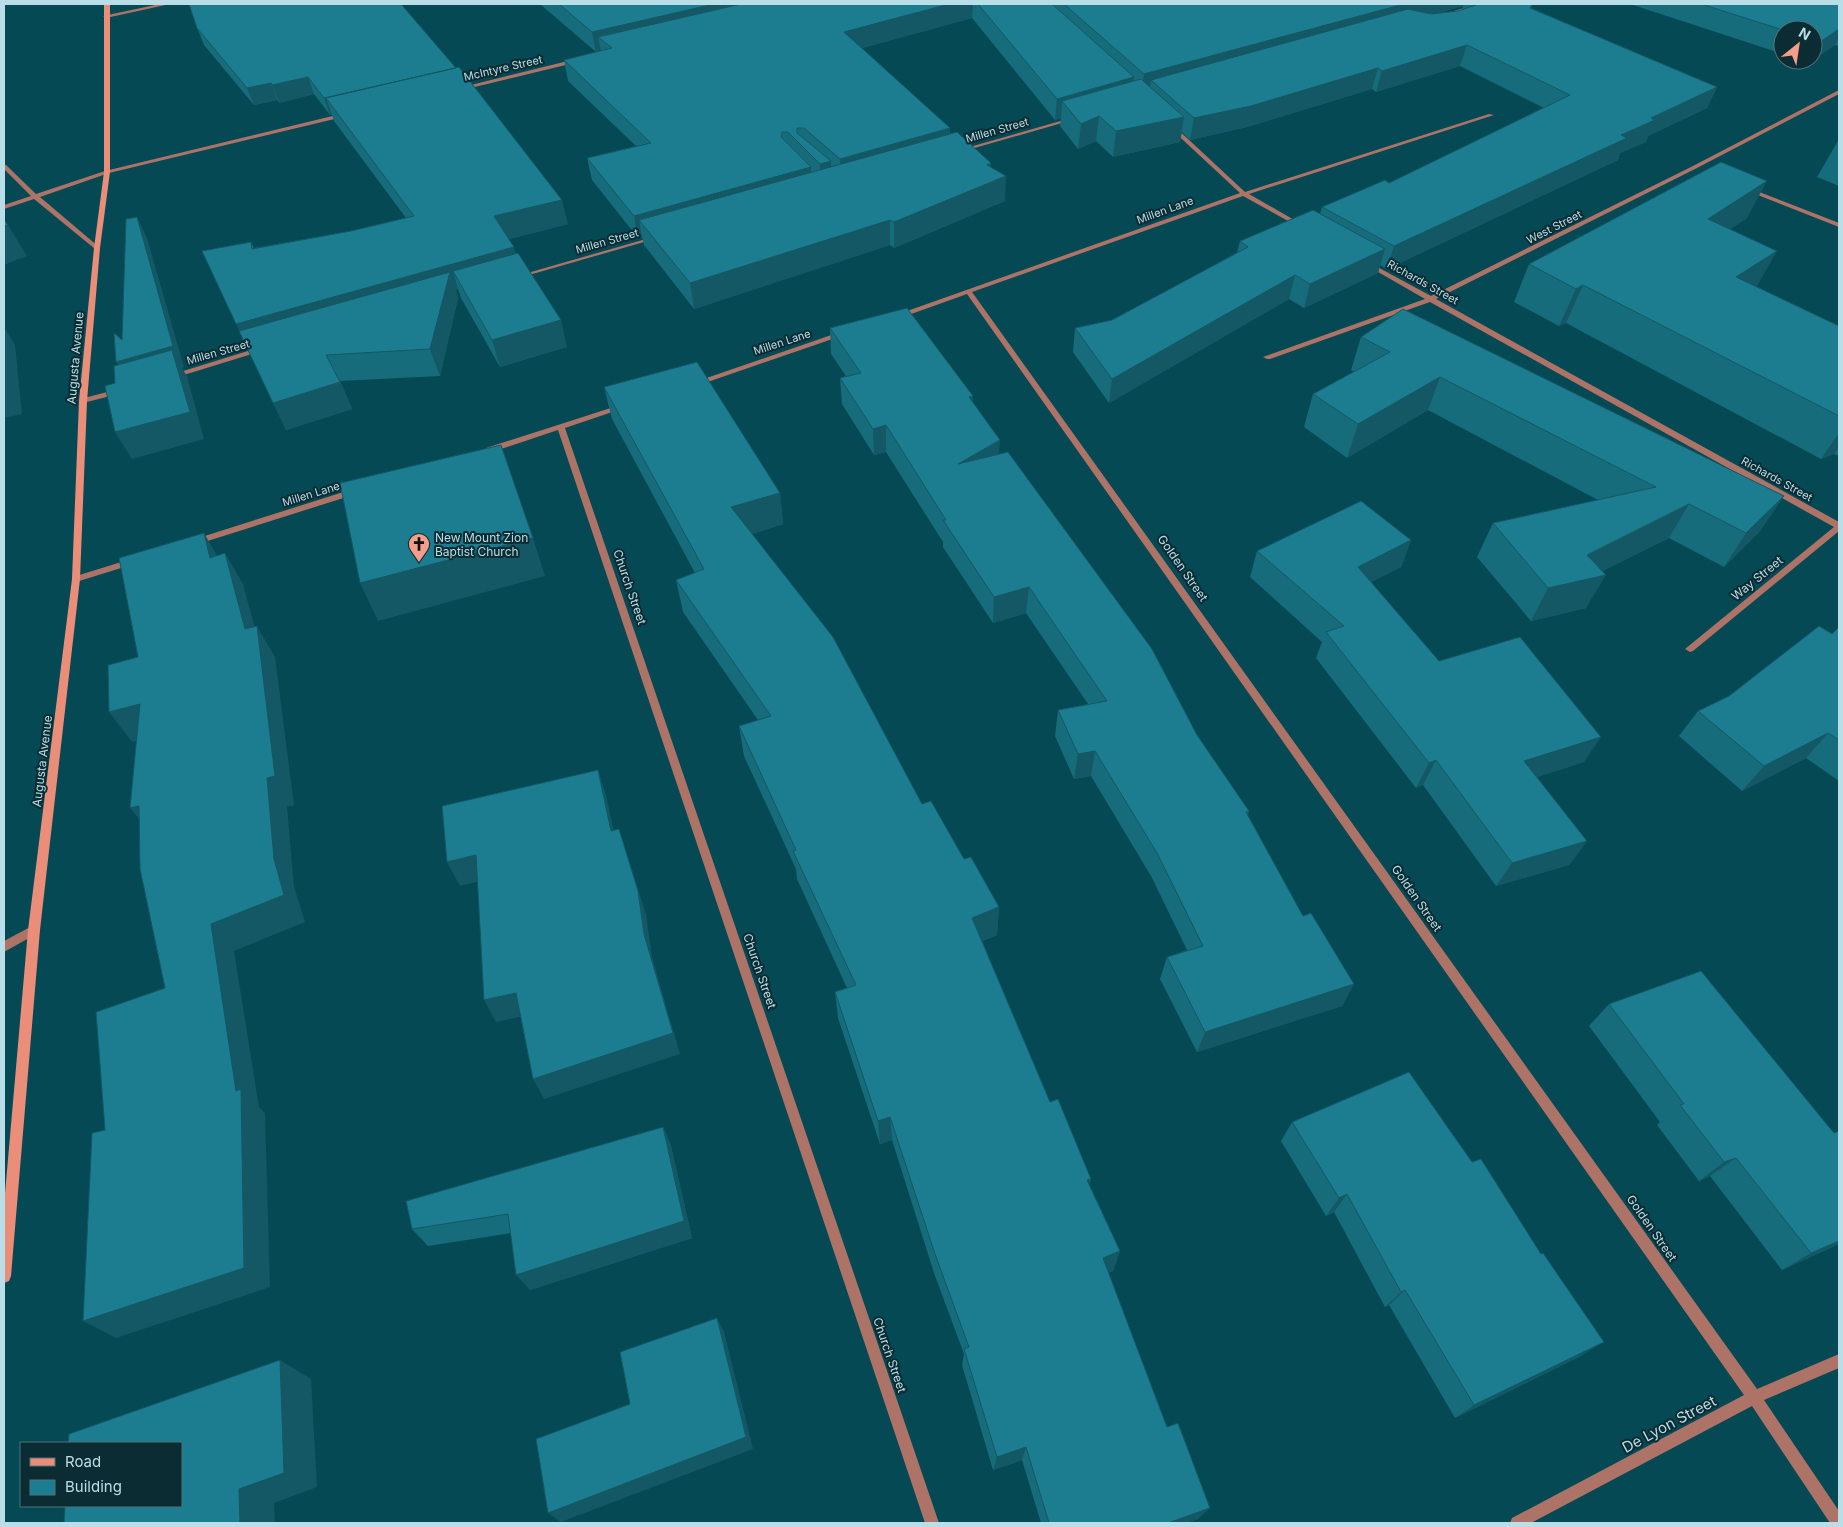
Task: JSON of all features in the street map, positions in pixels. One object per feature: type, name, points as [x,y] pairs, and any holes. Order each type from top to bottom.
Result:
[{"type":"main road","name":"Augusta Avenue","points":[[4,1276],[34,930],[76,579],[83,401],[97,248],[107,172],[107,4]]},
{"type":"street","points":[[106,16],[167,4]]},
{"type":"street","points":[[1438,16],[1483,4]]},
{"type":"street","name":"McIntyre Street","points":[[458,89],[584,59]]},
{"type":"street","name":"West Street","points":[[1267,357],[1431,299],[1693,168],[1839,92]]},
{"type":"street","points":[[4,207],[107,172],[351,114]]},
{"type":"street","name":"Millen Street","points":[[953,153],[1085,115]]},
{"type":"street","name":"Millen Lane","points":[[886,320],[1244,194],[1491,115]]},
{"type":"street","points":[[1163,120],[1244,194],[1312,232]]},
{"type":"street","points":[[4,166],[97,248]]},
{"type":"street","points":[[1693,168],[1702,172]]},
{"type":"street","points":[[1738,186],[1839,225]]},
{"type":"street","name":"Millen Street","points":[[512,279],[666,235]]},
{"type":"street","name":"Richards Street","points":[[1363,261],[1839,527]]},
{"type":"street","name":"Golden Street","points":[[969,292],[1754,1397],[1839,1523]]},
{"type":"street","name":"Millen Lane","points":[[691,384],[849,332]]},
{"type":"street","name":"Millen Street","points":[[166,377],[272,347]]},
{"type":"street","points":[[83,401],[128,388]]},
{"type":"street","points":[[477,454],[635,403]]},
{"type":"street","name":"Church Street","points":[[561,428],[932,1523]]},
{"type":"street","name":"Millen Lane","points":[[186,545],[364,489]]},
{"type":"street","name":"Way Street","points":[[1690,649],[1839,527]]},
{"type":"street","points":[[76,579],[139,559]]},
{"type":"street","points":[[4,948],[34,930]]},
{"type":"street","name":"De Lyon Street","points":[[1517,1523],[1754,1397],[1839,1362]]},
{"type":"building","points":[[189,4],[401,4],[456,68],[324,98],[308,77],[247,88],[197,28]]},
{"type":"building","points":[[559,4],[714,4],[592,32]]},
{"type":"building","points":[[741,4],[949,4],[844,32],[950,128],[840,159],[804,128],[797,128],[797,133],[831,161],[820,164],[788,132],[782,132],[781,137],[811,167],[634,216],[587,158],[651,143],[564,60],[612,48],[598,37]]},
{"type":"building","points":[[978,4],[1052,4],[1134,77],[1057,99]]},
{"type":"building","points":[[1064,4],[1404,4],[1144,74]]},
{"type":"building","points":[[1476,4],[1532,4],[1530,8],[1717,87],[1651,118],[1655,120],[1621,135],[1627,138],[1394,246],[1322,207],[1385,180],[1389,183],[1570,95],[1467,45],[1382,71],[1378,68],[1251,106],[1194,118],[1151,80],[1408,9],[1431,14],[1458,11]]},
{"type":"building","points":[[1701,4],[1839,4],[1839,29],[1823,40],[1823,20],[1773,20],[1773,27]]},
{"type":"building","points":[[459,67],[562,200],[494,216],[514,247],[236,324],[202,251],[251,242],[252,249],[351,231],[414,216],[326,98]]},
{"type":"building","points":[[1141,79],[1184,117],[1116,131],[1099,116],[1081,124],[1062,101]]},
{"type":"building","points":[[957,132],[991,163],[987,165],[1006,176],[894,222],[890,220],[690,283],[639,220]]},
{"type":"building","points":[[1721,162],[1767,181],[1708,219],[1777,251],[1736,277],[1839,326],[1839,416],[1583,285],[1576,289],[1529,264]]},
{"type":"building","points":[[1313,210],[1385,249],[1310,284],[1295,275],[1112,379],[1075,328],[1112,320],[1248,247],[1240,241]]},
{"type":"building","points":[[137,217],[173,346],[116,362],[114,333],[122,340],[126,219]]},
{"type":"building","points":[[518,253],[561,320],[492,340],[453,271]]},
{"type":"building","points":[[450,272],[430,349],[326,355],[340,382],[273,403],[239,331]]},
{"type":"building","points":[[907,308],[973,396],[969,397],[1000,440],[958,464],[1008,452],[1152,649],[1197,735],[1249,811],[1246,812],[1303,916],[1311,913],[1354,984],[1205,1032],[1167,957],[1203,946],[1157,853],[1095,751],[1078,754],[1058,710],[1107,701],[1029,587],[994,597],[943,520],[946,520],[886,425],[873,429],[840,378],[861,373],[830,328]]},
{"type":"building","points":[[1403,309],[1784,496],[1746,533],[1689,504],[1587,555],[1606,575],[1548,588],[1493,523],[1656,487],[1440,377],[1358,424],[1313,394],[1390,352],[1361,337]]},
{"type":"building","points":[[172,350],[190,412],[115,432],[105,386],[115,383],[114,366]]},
{"type":"building","points":[[697,362],[780,493],[731,507],[833,637],[922,804],[931,801],[964,859],[971,857],[999,907],[972,918],[1050,1102],[1058,1099],[1091,1179],[1087,1180],[1120,1251],[1103,1258],[1167,1427],[1178,1423],[1210,1508],[1168,1523],[1049,1523],[1026,1447],[997,1457],[964,1349],[969,1347],[935,1254],[890,1117],[878,1121],[835,992],[856,985],[793,851],[796,850],[739,726],[771,716],[676,580],[704,569],[604,387]]},
{"type":"building","points":[[501,445],[533,538],[360,583],[340,483]]},
{"type":"building","points":[[1361,501],[1411,540],[1358,567],[1439,661],[1520,637],[1601,737],[1524,761],[1587,841],[1512,863],[1436,760],[1429,763],[1326,632],[1344,626],[1257,551]]},
{"type":"building","points":[[204,533],[210,558],[225,553],[245,629],[257,626],[275,776],[267,778],[274,859],[284,895],[211,924],[236,1091],[241,1089],[244,1268],[83,1321],[92,1133],[105,1130],[96,1012],[165,988],[140,869],[139,806],[130,808],[140,704],[109,712],[108,665],[138,657],[119,558]]},
{"type":"building","points":[[1819,626],[1832,634],[1839,627],[1839,740],[1828,733],[1764,766],[1698,711],[1729,696]]},
{"type":"building","points":[[598,770],[611,831],[619,829],[638,891],[644,934],[673,1033],[533,1079],[516,993],[484,1000],[476,855],[447,862],[442,806]]},
{"type":"building","points":[[1701,971],[1834,1133],[1839,1131],[1839,1241],[1811,1253],[1736,1158],[1724,1162],[1680,1105],[1684,1104],[1609,1004]]},
{"type":"building","points":[[1409,1072],[1472,1162],[1481,1159],[1541,1254],[1543,1253],[1604,1342],[1474,1405],[1405,1290],[1401,1292],[1347,1194],[1339,1198],[1292,1122]]},
{"type":"building","points":[[663,1127],[684,1221],[516,1275],[508,1214],[412,1229],[406,1201]]},
{"type":"building","points":[[717,1318],[746,1437],[548,1513],[536,1439],[630,1404],[620,1352]]},
{"type":"building","points":[[280,1360],[284,1473],[239,1489],[240,1523],[64,1523],[65,1507],[182,1507],[182,1442],[68,1442],[69,1434]]},
{"type":"place","name":"New Mount Zion Baptist Church","points":[[419,563]]}]
